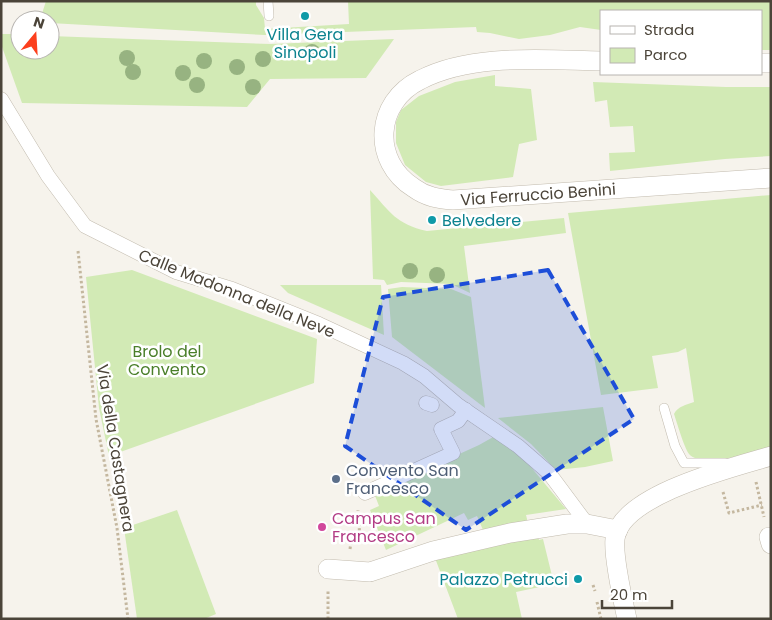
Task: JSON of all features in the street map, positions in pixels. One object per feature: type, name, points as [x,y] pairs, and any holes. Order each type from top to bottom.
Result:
[{"type":"street","name":"Via Ferruccio Benini","points":[[600,61],[523,60],[487,62],[438,72],[421,79],[408,86],[390,107],[384,131],[386,155],[392,167],[401,178],[414,188],[436,198],[454,200],[771,178]]},
{"type":"street","name":"Calle Madonna della Neve","points":[[1,99],[48,176],[84,226],[176,272],[232,289],[319,324],[403,363],[424,376],[457,418],[518,446],[549,473],[587,524]]},
{"type":"street","points":[[365,493],[453,453],[441,429],[457,418]]},
{"type":"street","points":[[627,619],[615,540],[622,522],[649,500],[680,485],[771,456]]},
{"type":"street","points":[[328,569],[370,572],[433,552],[510,532],[567,524],[587,524],[618,530]]},
{"type":"lane","points":[[268,1],[269,16]]},
{"type":"lane","points":[[664,408],[675,446],[684,463],[745,464]]},
{"type":"path","name":"Via della Castagnera","points":[[78,251],[96,419],[117,528],[128,619]]},
{"type":"path","points":[[745,464],[762,505],[770,540]]},
{"type":"path","points":[[718,473],[729,513],[762,505]]},
{"type":"path","points":[[350,542],[360,539],[358,509]]},
{"type":"path","points":[[328,569],[328,619]]},
{"type":"path","points":[[593,585],[595,591]]},
{"type":"path","points":[[597,602],[601,619]]},
{"type":"highlighted area","points":[[548,270],[634,419],[466,530],[345,446],[383,297]]},
{"type":"green space","points":[[46,1],[256,1],[256,5],[264,18],[265,29],[349,24],[348,1],[771,1],[771,50],[762,50],[762,10],[600,10],[600,30],[580,27],[550,35],[519,39],[477,32],[476,27],[265,35],[60,24],[60,10],[43,10]]},
{"type":"green space","points":[[1,34],[10,34],[10,60],[60,60],[60,36],[271,44],[394,39],[366,78],[270,79],[247,107],[22,103],[1,44]]},
{"type":"green space","points":[[495,75],[495,86],[531,89],[537,140],[519,144],[513,177],[441,186],[426,182],[405,165],[396,143],[396,122],[401,110],[419,96],[455,82]]},
{"type":"green space","points":[[593,82],[771,87],[771,156],[610,171],[609,153],[635,152],[633,126],[610,127],[607,100],[595,102]]},
{"type":"green space","points":[[370,190],[394,216],[408,225],[427,231],[564,218],[566,233],[464,246],[470,293],[451,284],[401,282],[387,285],[384,280],[373,279]]},
{"type":"green space","points":[[771,195],[771,447],[716,460],[695,458],[687,451],[674,414],[680,407],[694,402],[686,348],[678,352],[652,356],[658,388],[601,395],[568,213]]},
{"type":"green space","name":"Brolo del Convento","points":[[132,270],[317,339],[314,383],[109,456],[99,408],[86,277]]},
{"type":"green space","points":[[280,285],[381,285],[384,335],[288,293]]},
{"type":"green space","points":[[402,287],[451,289],[471,297],[485,408],[392,337],[388,289]]},
{"type":"green space","points":[[603,407],[613,461],[585,467],[556,470],[531,444],[498,418]]},
{"type":"green space","points":[[495,436],[520,454],[566,509],[526,515],[528,523],[483,530],[477,516],[468,520],[464,513],[386,550],[370,510],[379,506],[374,493]]},
{"type":"green space","points":[[177,510],[216,614],[204,619],[137,619],[124,528]]},
{"type":"green space","points":[[538,536],[539,540],[543,539],[554,584],[516,592],[522,619],[458,619],[435,558]]},
{"type":"place","name":"Villa Gera Sinopoli","points":[[305,16]]},
{"type":"place","name":"Belvedere","points":[[432,220]]},
{"type":"place","name":"Convento San Francesco","points":[[336,479]]},
{"type":"place","name":"Campus San Francesco","points":[[322,527]]},
{"type":"place","name":"Palazzo Petrucci","points":[[578,579]]}]
